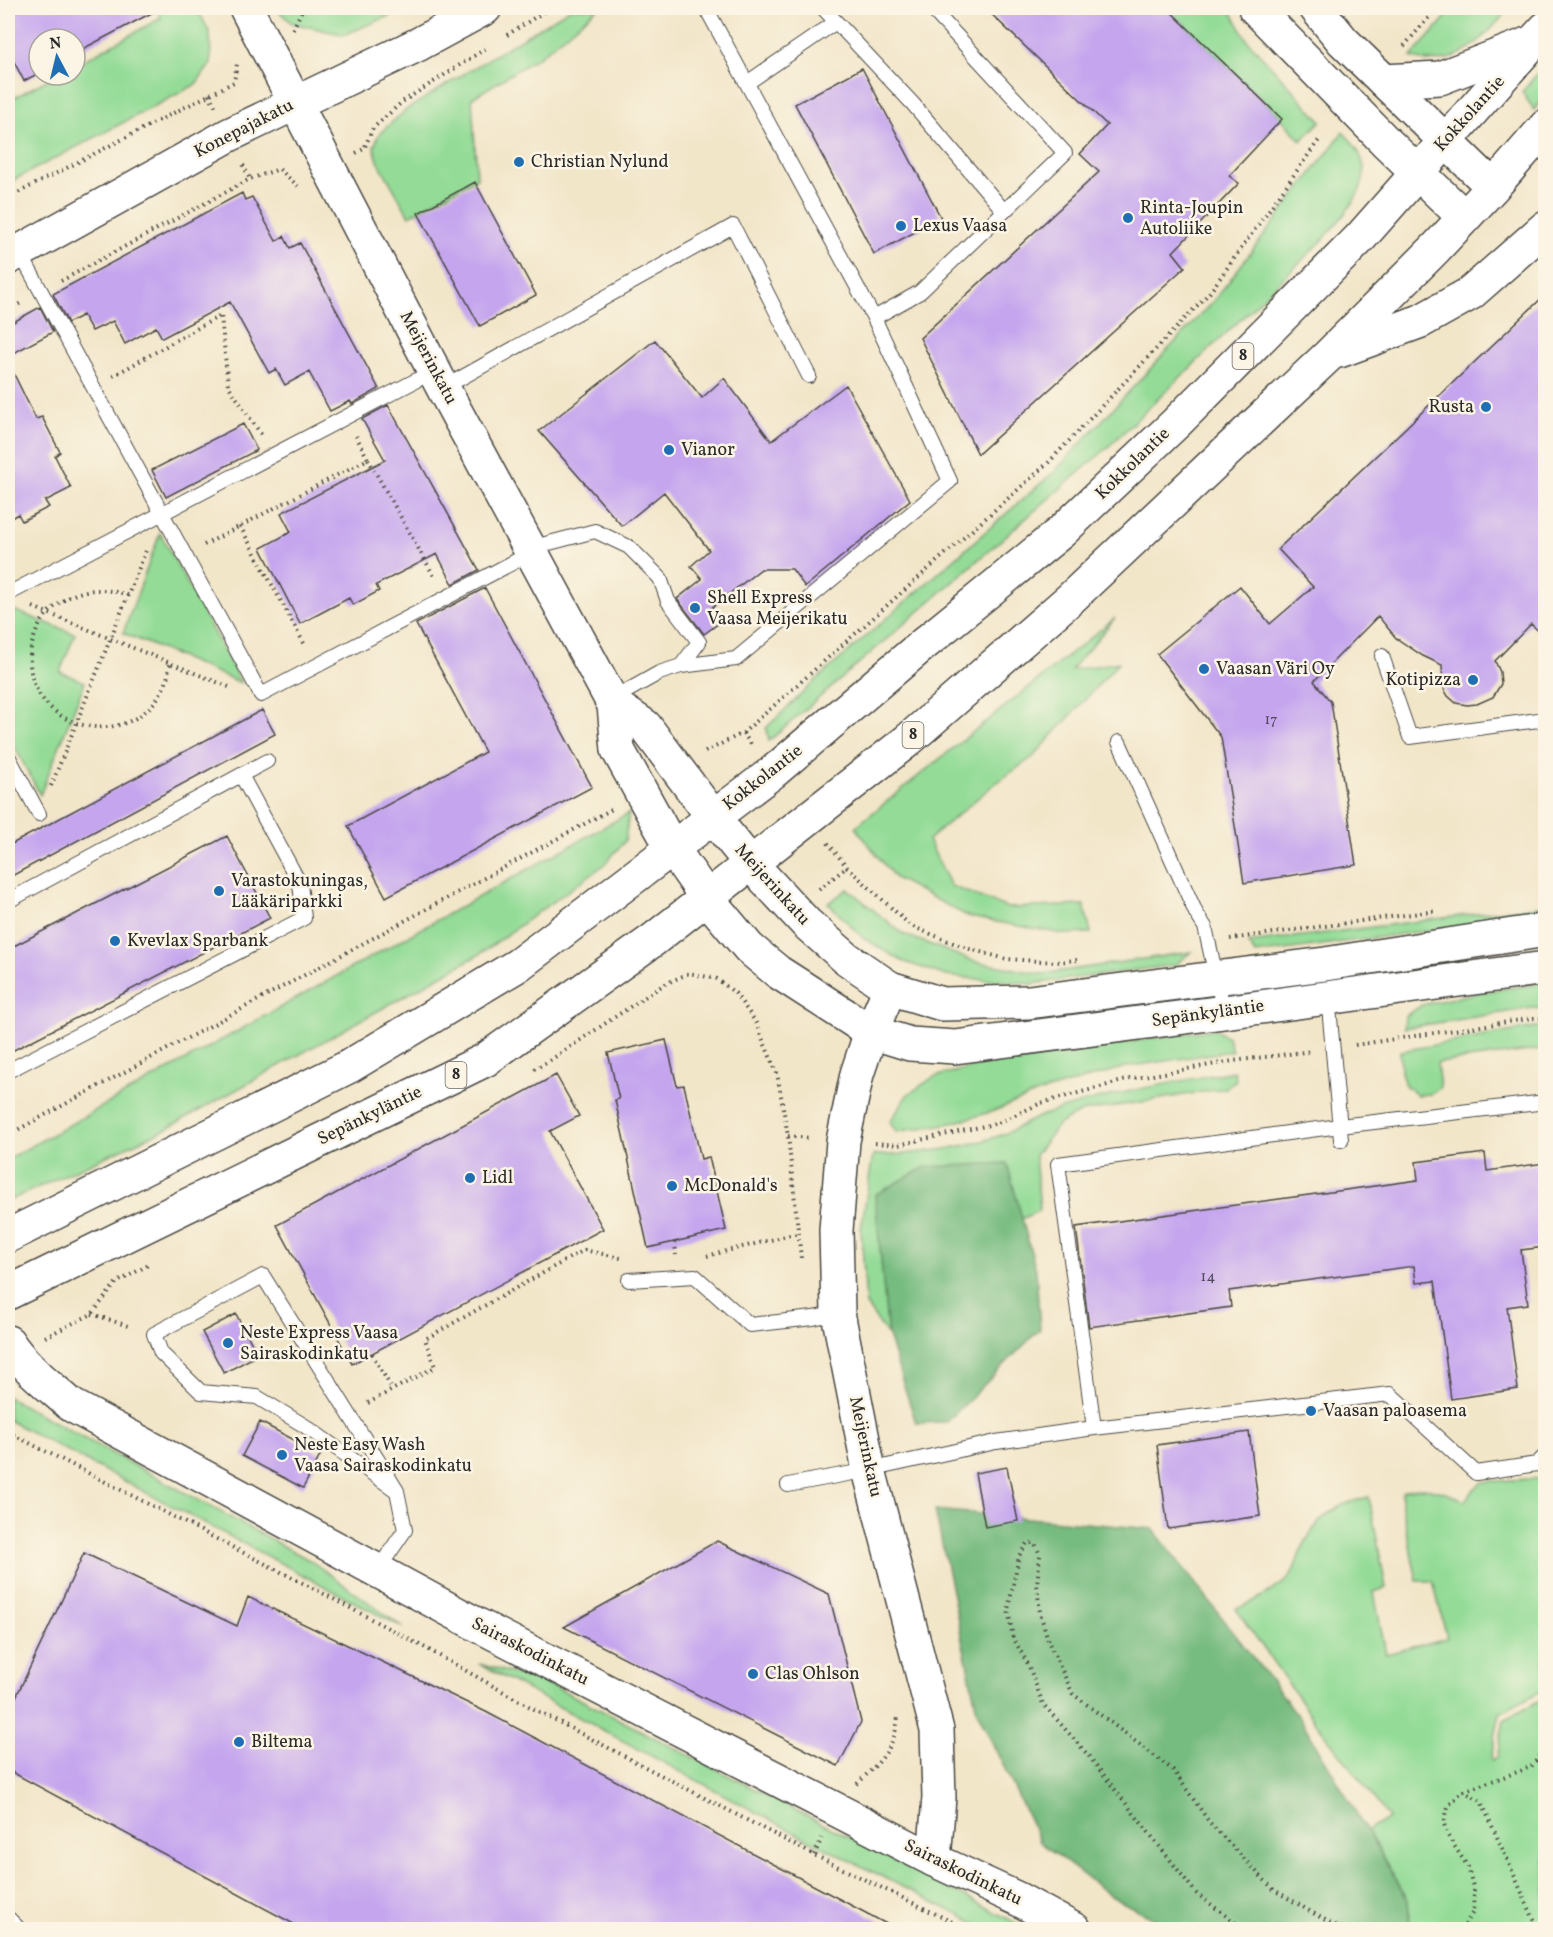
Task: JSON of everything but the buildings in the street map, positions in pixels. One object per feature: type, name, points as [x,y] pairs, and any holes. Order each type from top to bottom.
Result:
[{"type":"main road","name":"Meijerinkatu","points":[[246,8],[438,380],[613,702],[618,750],[672,848],[707,898],[749,948],[778,972],[871,1032]]},
{"type":"main road","name":"Konepajakatu","points":[[13,255],[229,135],[419,44],[485,8]]},
{"type":"main road","points":[[1255,8],[1353,109],[1464,217]]},
{"type":"main road","points":[[1316,8],[1343,41],[1493,187]]},
{"type":"main road","name":"Kokkolantie","points":[[672,848],[786,761],[920,647],[1061,532],[1176,423],[1360,238],[1539,35]]},
{"type":"main road","name":"8","points":[[1384,81],[1440,78],[1539,35]]},
{"type":"main road","name":"8","points":[[707,898],[906,741],[1070,599],[1329,355],[1493,187],[1545,126]]},
{"type":"main road","points":[[1329,355],[1421,321],[1471,293],[1545,227]]},
{"type":"main road","name":"Meijerinkatu","points":[[613,702],[645,726],[751,864],[806,923],[846,958],[890,987],[871,1032],[857,1074],[843,1141],[836,1230],[838,1313],[869,1470],[937,1730],[939,1797],[934,1860]]},
{"type":"main road","name":"8","points":[[8,1236],[348,1067],[518,965],[672,848]]},
{"type":"main road","name":"Sepänkyläntie","points":[[8,1293],[486,1060],[653,940],[707,898]]},
{"type":"main road","name":"Sepänkyläntie","points":[[871,1032],[910,1044],[955,1047],[1224,1012],[1326,981],[1545,930]]},
{"type":"main road","name":"Sepänkyläntie","points":[[890,987],[942,1004],[1029,1002],[1215,978],[1326,981],[1545,968]]},
{"type":"main road","name":"Sairaskodinkatu","points":[[8,1342],[39,1377],[71,1405],[476,1624],[934,1860],[1018,1899],[1075,1929]]},
{"type":"lane","points":[[613,702],[659,673],[681,666],[736,659],[950,481],[874,318],[706,8]]},
{"type":"lane","points":[[823,8],[913,104],[1004,211]]},
{"type":"lane","points":[[874,318],[920,292],[1065,153],[932,8]]},
{"type":"lane","points":[[747,82],[836,22]]},
{"type":"lane","points":[[8,594],[347,417],[438,380],[733,226],[809,376]]},
{"type":"lane","points":[[13,255],[94,387],[261,695],[531,550],[595,531],[629,547],[660,578],[668,601],[699,642],[681,666]]},
{"type":"lane","points":[[1382,656],[1410,737],[1545,719]]},
{"type":"lane","points":[[1119,742],[1205,927],[1224,1012]]},
{"type":"lane","points":[[8,756],[39,814]]},
{"type":"lane","points":[[8,901],[267,761]]},
{"type":"lane","points":[[8,1071],[304,918],[300,884],[241,775]]},
{"type":"lane","points":[[1326,981],[1340,1133]]},
{"type":"lane","points":[[1094,1428],[1058,1164],[1340,1133],[1545,1102]]},
{"type":"lane","points":[[377,1571],[405,1530],[397,1491],[263,1276],[154,1334],[161,1353],[201,1392],[258,1397],[305,1426],[397,1491]]},
{"type":"lane","points":[[629,1280],[695,1276],[750,1325],[838,1313]]},
{"type":"lane","points":[[788,1485],[996,1442],[1094,1428],[1390,1394],[1476,1473],[1537,1464],[1545,1455]]},
{"type":"lane","points":[[8,1918],[20,1929]]},
{"type":"path","points":[[501,39],[550,8]]},
{"type":"path","points":[[1404,46],[1437,8]]},
{"type":"path","points":[[296,183],[364,149],[373,128],[402,102],[491,45]]},
{"type":"path","points":[[8,198],[234,82],[238,60]]},
{"type":"path","points":[[677,768],[743,733],[1048,463],[1210,292],[1319,140]]},
{"type":"path","points":[[94,387],[221,315],[228,385],[275,454]]},
{"type":"path","points":[[347,417],[437,582]]},
{"type":"path","points":[[185,555],[368,459]]},
{"type":"path","points":[[39,814],[162,512]]},
{"type":"path","points":[[240,526],[308,649],[298,654]]},
{"type":"path","points":[[128,595],[107,589],[85,590],[65,598],[48,613],[33,636],[29,661],[34,681],[44,700],[60,715],[76,724],[94,728],[117,726],[137,718],[154,703],[165,685],[170,663]]},
{"type":"path","points":[[28,605],[237,691],[252,678]]},
{"type":"path","points":[[8,1135],[641,791]]},
{"type":"path","points":[[717,979],[735,993],[755,1021],[777,1073],[788,1136],[898,1144],[998,1123],[1041,1103],[1130,1079],[1233,1061],[1545,1018]]},
{"type":"path","points":[[698,1259],[798,1233]]},
{"type":"path","points":[[349,1413],[435,1367],[425,1339],[564,1261],[584,1250],[625,1259]]},
{"type":"path","points":[[92,1314],[154,1334]]},
{"type":"path","points":[[372,1353],[392,1389]]},
{"type":"path","points":[[8,1432],[333,1599],[814,1855],[969,1929]]},
{"type":"path","points":[[1245,1929],[1196,1893],[1088,1755],[1043,1704],[1028,1664],[1013,1638],[1008,1610],[1019,1556],[1027,1543],[1035,1543],[1040,1555],[1036,1585],[1040,1613],[1049,1642],[1073,1695],[1173,1770],[1210,1823],[1274,1890],[1332,1924],[1349,1929]]},
{"type":"path","points":[[1462,1929],[1473,1912],[1474,1891],[1468,1867],[1448,1836],[1444,1824],[1448,1806],[1463,1791],[1531,1767],[1545,1748]]},
{"type":"path","points":[[1463,1791],[1481,1801],[1535,1922],[1532,1929]]},
{"type":"green space","points":[[156,8],[197,8],[210,33],[211,64],[195,85],[8,183],[8,101],[34,87],[87,87],[87,58],[161,18]]},
{"type":"green space","points":[[275,8],[408,8],[344,35],[292,23]]},
{"type":"green space","points":[[571,8],[598,8],[540,56],[472,98],[477,178],[409,216],[378,161],[374,147],[379,134],[407,109]]},
{"type":"green space","points":[[1167,8],[1229,8],[1248,41],[1321,121],[1301,141],[1282,119]]},
{"type":"green space","points":[[1454,8],[1510,8],[1479,41],[1455,57],[1441,61],[1427,61],[1411,57]]},
{"type":"green space","points":[[1545,64],[1545,97],[1534,110],[1522,92]]},
{"type":"green space","points":[[1343,132],[1360,154],[1364,173],[1362,184],[1344,215],[1322,241],[1106,449],[769,741],[766,728],[815,681],[1056,470],[1216,298]]},
{"type":"green space","points":[[160,533],[241,683],[123,633]]},
{"type":"green space","points":[[8,608],[75,634],[60,672],[85,682],[40,795],[8,734]]},
{"type":"green space","points":[[1115,618],[1071,670],[1119,662],[1033,757],[992,786],[928,840],[951,886],[1008,908],[1084,905],[1091,933],[1063,934],[969,917],[895,878],[855,827]]},
{"type":"green space","points":[[629,813],[625,841],[604,865],[480,954],[166,1129],[8,1201],[8,1159]]},
{"type":"green space","points":[[848,889],[903,934],[973,961],[1042,974],[1191,952],[1175,965],[1031,984],[946,976],[902,961],[863,938],[828,903]]},
{"type":"green space","points":[[1545,905],[1545,915],[1255,954],[1248,943]]},
{"type":"green space","points":[[1545,983],[1545,1009],[1533,1008],[1404,1028],[1405,1016],[1422,1005],[1480,992]]},
{"type":"green space","points":[[1536,1027],[1545,1028],[1545,1049],[1437,1063],[1440,1088],[1431,1094],[1417,1095],[1405,1085],[1401,1072],[1400,1051]]},
{"type":"green space","points":[[1214,1029],[1228,1037],[1232,1051],[1126,1067],[1038,1093],[994,1111],[952,1123],[896,1132],[890,1122],[907,1095],[934,1077],[985,1064]]},
{"type":"green space","points":[[1234,1071],[1236,1080],[1226,1088],[1081,1112],[1059,1124],[1035,1155],[1040,1210],[1022,1219],[1006,1163],[875,1194],[888,1336],[866,1305],[861,1229],[873,1155],[905,1154],[957,1147],[990,1139],[1035,1118],[1092,1100]]},
{"type":"green space","points":[[1007,1163],[1036,1270],[1040,1329],[947,1422],[916,1423],[888,1336],[875,1195],[925,1167]]},
{"type":"green space","points":[[8,1397],[311,1561],[404,1628],[8,1420]]},
{"type":"green space","points":[[1545,1478],[1545,1689],[1500,1713],[1491,1757],[1492,1760],[1497,1758],[1504,1720],[1545,1697],[1545,1929],[1410,1929],[1408,1900],[1367,1831],[1389,1818],[1314,1720],[1236,1609],[1278,1587],[1289,1578],[1312,1531],[1327,1515],[1345,1504],[1369,1497],[1386,1588],[1374,1592],[1386,1654],[1447,1638],[1433,1581],[1417,1581],[1402,1507],[1402,1492],[1426,1488],[1465,1500],[1481,1482]]},
{"type":"green space","points":[[935,1510],[1153,1529],[1300,1718],[1408,1900],[1410,1929],[1173,1929],[1111,1896],[1040,1842],[977,1711]]},
{"type":"green space","points":[[479,1664],[550,1684],[1028,1929],[987,1929],[799,1835]]},
{"type":"place","name":"Christian Nylund","points":[[519,162]]},
{"type":"place","name":"Rinta-Joupin Autoliike","points":[[1128,218]]},
{"type":"place","name":"Lexus Vaasa","points":[[901,226]]},
{"type":"place","name":"Rusta","points":[[1486,407]]},
{"type":"place","name":"Vianor","points":[[669,450]]},
{"type":"place","name":"Shell Express Vaasa Meijerikatu","points":[[695,608]]},
{"type":"place","name":"Vaasan Väri Oy","points":[[1204,669]]},
{"type":"place","name":"Kotipizza","points":[[1473,680]]},
{"type":"place","name":"Varastokuningas, Lääkäriparkki","points":[[219,891]]},
{"type":"place","name":"Kvevlax Sparbank","points":[[115,941]]},
{"type":"place","name":"Lidl","points":[[470,1178]]},
{"type":"place","name":"McDonald's","points":[[672,1186]]},
{"type":"place","name":"Neste Express Vaasa Sairaskodinkatu","points":[[228,1343]]},
{"type":"place","name":"Vaasan paloasema","points":[[1311,1411]]},
{"type":"place","name":"Neste Easy Wash Vaasa Sairaskodinkatu","points":[[282,1455]]},
{"type":"place","name":"Clas Ohlson","points":[[753,1674]]},
{"type":"place","name":"Biltema","points":[[239,1742]]}]
